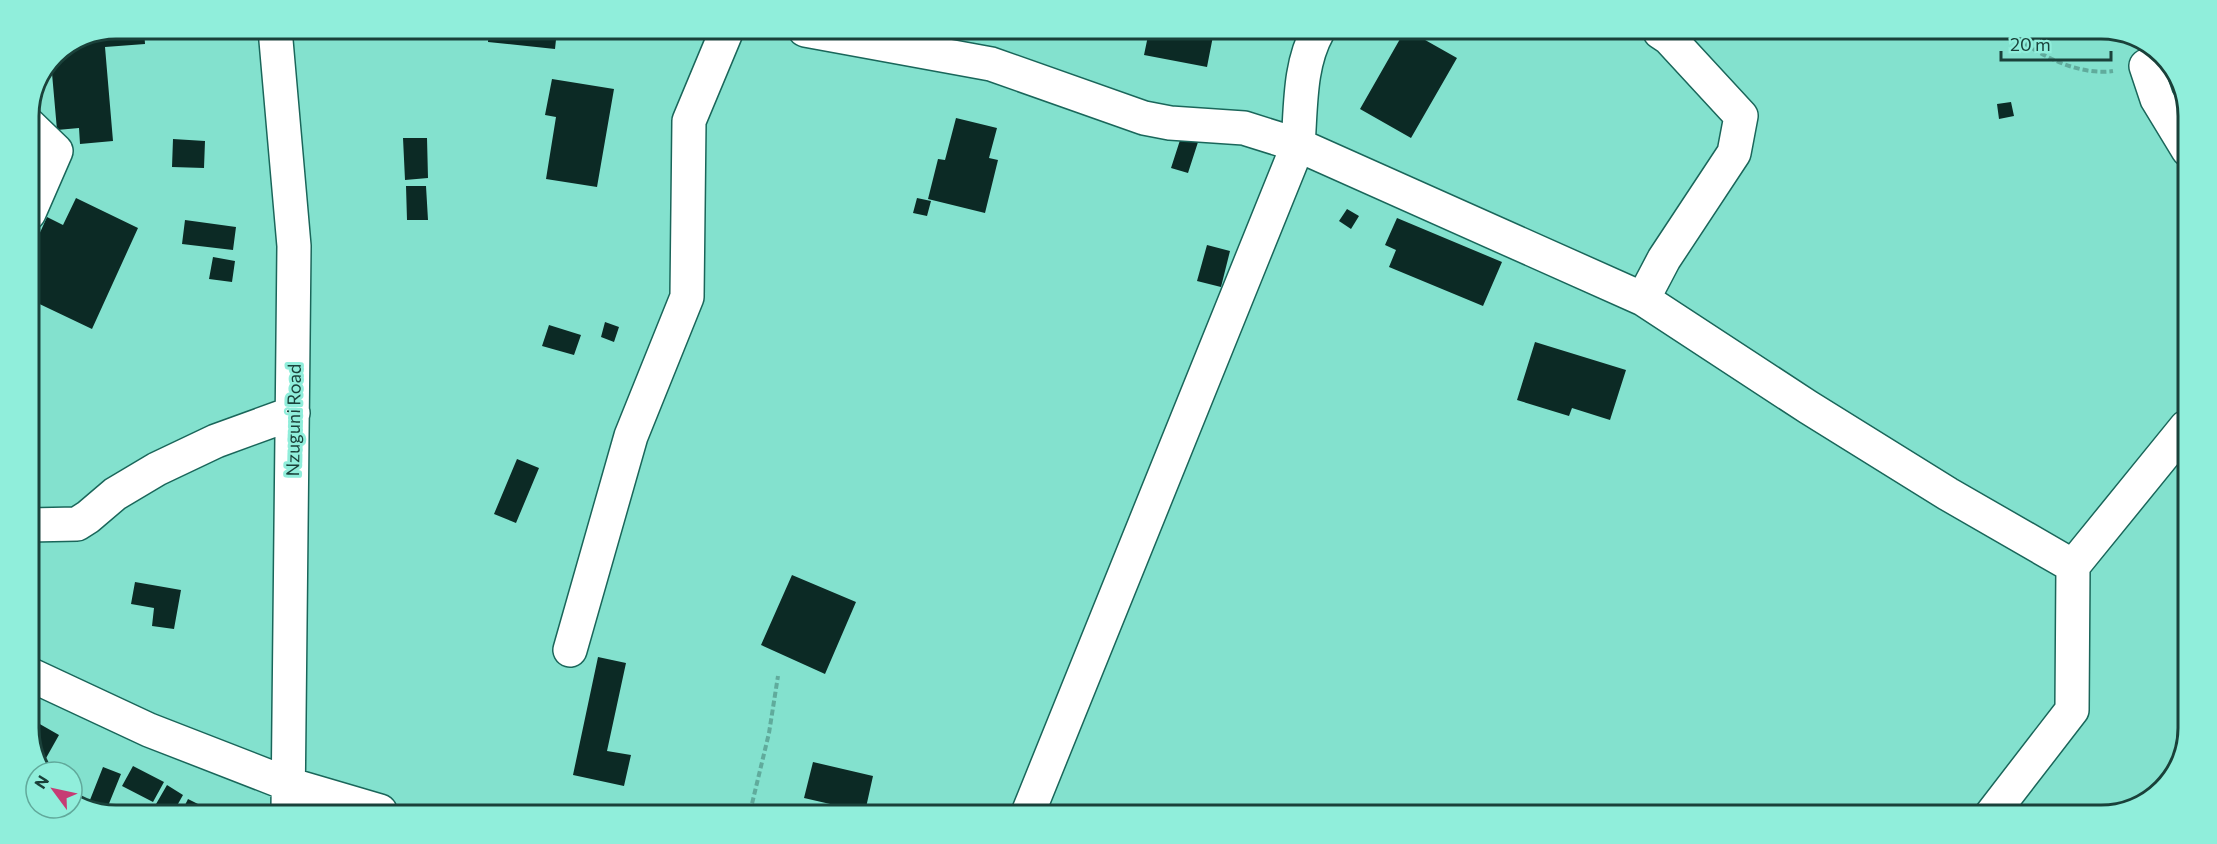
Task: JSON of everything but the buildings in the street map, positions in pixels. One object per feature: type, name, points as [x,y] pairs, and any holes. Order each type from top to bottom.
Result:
[{"type":"street","name":"Nzuguni Road","points":[[276,39],[294,246],[288,798]]},
{"type":"street","points":[[570,650],[631,436],[687,297],[689,121],[723,39]]},
{"type":"street","points":[[854,39],[991,64],[1144,118],[1170,123],[1244,128],[1298,146],[1643,299],[1938,488],[2073,566]]},
{"type":"street","points":[[1031,805],[1298,146],[1304,73],[1314,39]]},
{"type":"street","points":[[1643,299],[1664,259],[1734,153],[1741,116],[1670,39]]},
{"type":"street","points":[[2146,66],[2157,99],[2178,134]]},
{"type":"street","points":[[39,135],[56,151],[39,190]]},
{"type":"street","points":[[39,525],[77,524],[115,494],[157,469],[216,441],[293,413]]},
{"type":"street","points":[[1999,805],[2072,710],[2073,566],[2178,438]]},
{"type":"street","points":[[39,679],[288,798],[334,805]]},
{"type":"path","points":[[2019,39],[2072,68],[2106,72],[2146,66]]},
{"type":"path","points":[[752,805],[769,733],[778,676]]}]
